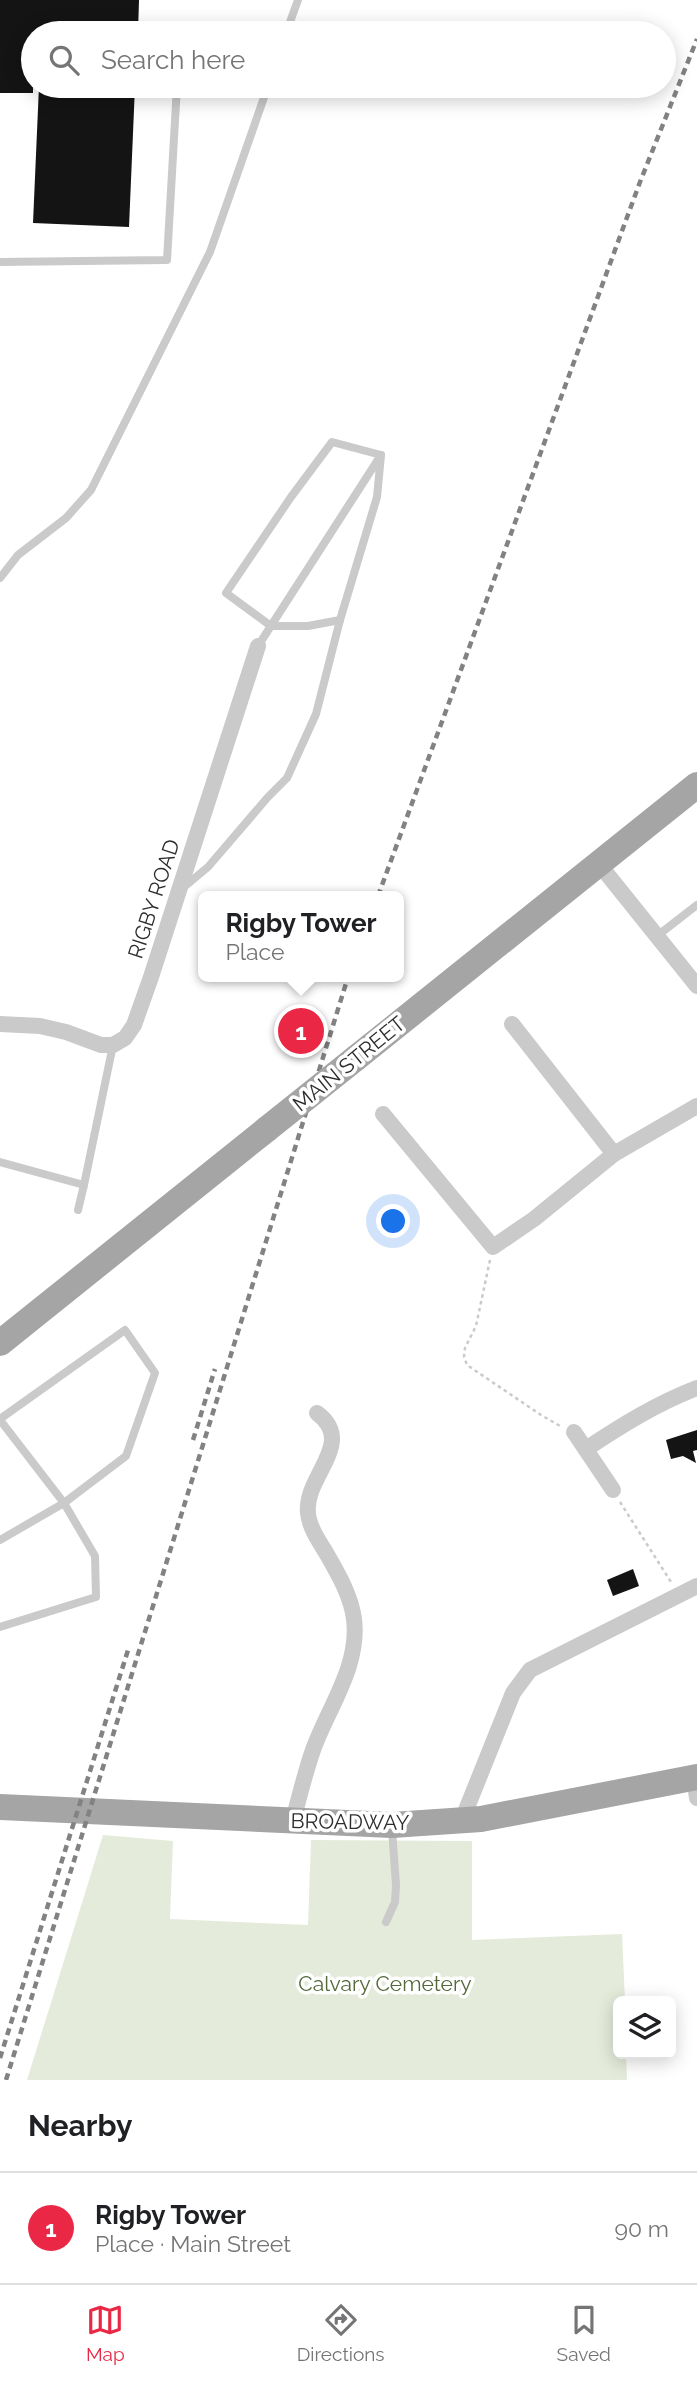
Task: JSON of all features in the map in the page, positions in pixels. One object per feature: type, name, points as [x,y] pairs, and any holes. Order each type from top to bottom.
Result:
[{"type":"main road","name":"MAIN STREET","points":[[0,1343],[697,785]]},
{"type":"main road","name":"BROADWAY","points":[[0,1807],[392,1825],[462,1820],[696,1784]]},
{"type":"street","name":"RIGBY ROAD","points":[[113,1045],[125,1038],[134,1025],[258,646]]},
{"type":"street","points":[[598,864],[697,986]]},
{"type":"street","points":[[0,1024],[40,1026],[101,1045],[113,1045]]},
{"type":"street","points":[[512,1024],[614,1154]]},
{"type":"street","points":[[383,1114],[494,1247],[534,1219],[614,1154],[697,1106]]},
{"type":"street","points":[[586,1449],[664,1401],[697,1388]]},
{"type":"street","points":[[293,1821],[314,1748],[348,1668],[355,1634],[350,1602],[337,1572],[314,1532],[307,1512],[314,1480],[331,1450],[333,1434],[328,1421],[317,1413]]},
{"type":"street","points":[[574,1432],[613,1490]]},
{"type":"street","points":[[462,1820],[513,1693],[530,1670],[697,1587]]},
{"type":"lane","points":[[290,21],[298,0]]},
{"type":"lane","points":[[0,262],[167,260],[176,98]]},
{"type":"lane","points":[[0,578],[18,555],[66,518],[92,491],[210,252],[264,98]]},
{"type":"lane","points":[[340,620],[308,626],[271,626],[226,593],[332,442],[381,455]]},
{"type":"lane","points":[[177,893],[208,867],[287,778],[316,714],[340,620],[377,496],[381,455]]},
{"type":"lane","points":[[258,646],[381,455]]},
{"type":"lane","points":[[657,936],[697,905]]},
{"type":"lane","points":[[78,1210],[113,1045]]},
{"type":"lane","points":[[0,1162],[84,1185]]},
{"type":"lane","points":[[0,1540],[64,1503],[126,1456],[155,1373],[125,1331],[0,1419],[64,1503],[95,1556],[96,1597],[0,1627]]},
{"type":"lane","points":[[386,1922],[395,1902],[397,1885],[392,1825]]},
{"type":"path","points":[[494,1247],[478,1319],[465,1348],[467,1365],[541,1415],[574,1432]]},
{"type":"path","points":[[613,1490],[679,1595]]},
{"type":"green space","name":"Calvary Cemetery","points":[[103,1835],[173,1841],[170,1919],[308,1925],[311,1840],[472,1841],[472,1940],[622,1934],[625,1996],[613,1996],[613,2059],[626,2059],[627,2080],[27,2080]]},
{"type":"building","points":[[0,0],[139,0],[138,21],[21,21],[21,93],[0,93]]},
{"type":"building","points":[[38,98],[134,98],[129,227],[33,223]]},
{"type":"building","points":[[296,1020],[311,1024],[306,1043],[290,1038]]},
{"type":"building","points":[[697,1430],[697,1450],[693,1451],[696,1463],[683,1456],[671,1459],[666,1440]]},
{"type":"building","points":[[633,1569],[639,1586],[613,1596],[607,1580]]},
{"type":"railway","points":[[676,92],[697,39]]},
{"type":"railway","points":[[380,891],[640,182],[673,98]]},
{"type":"railway","points":[[6,2080],[346,982]]},
{"type":"railway","points":[[193,1440],[215,1369]]},
{"type":"railway","points":[[0,2058],[129,1647]]},
{"type":"place","name":"Rigby Tower","points":[[301,1031]]}]
